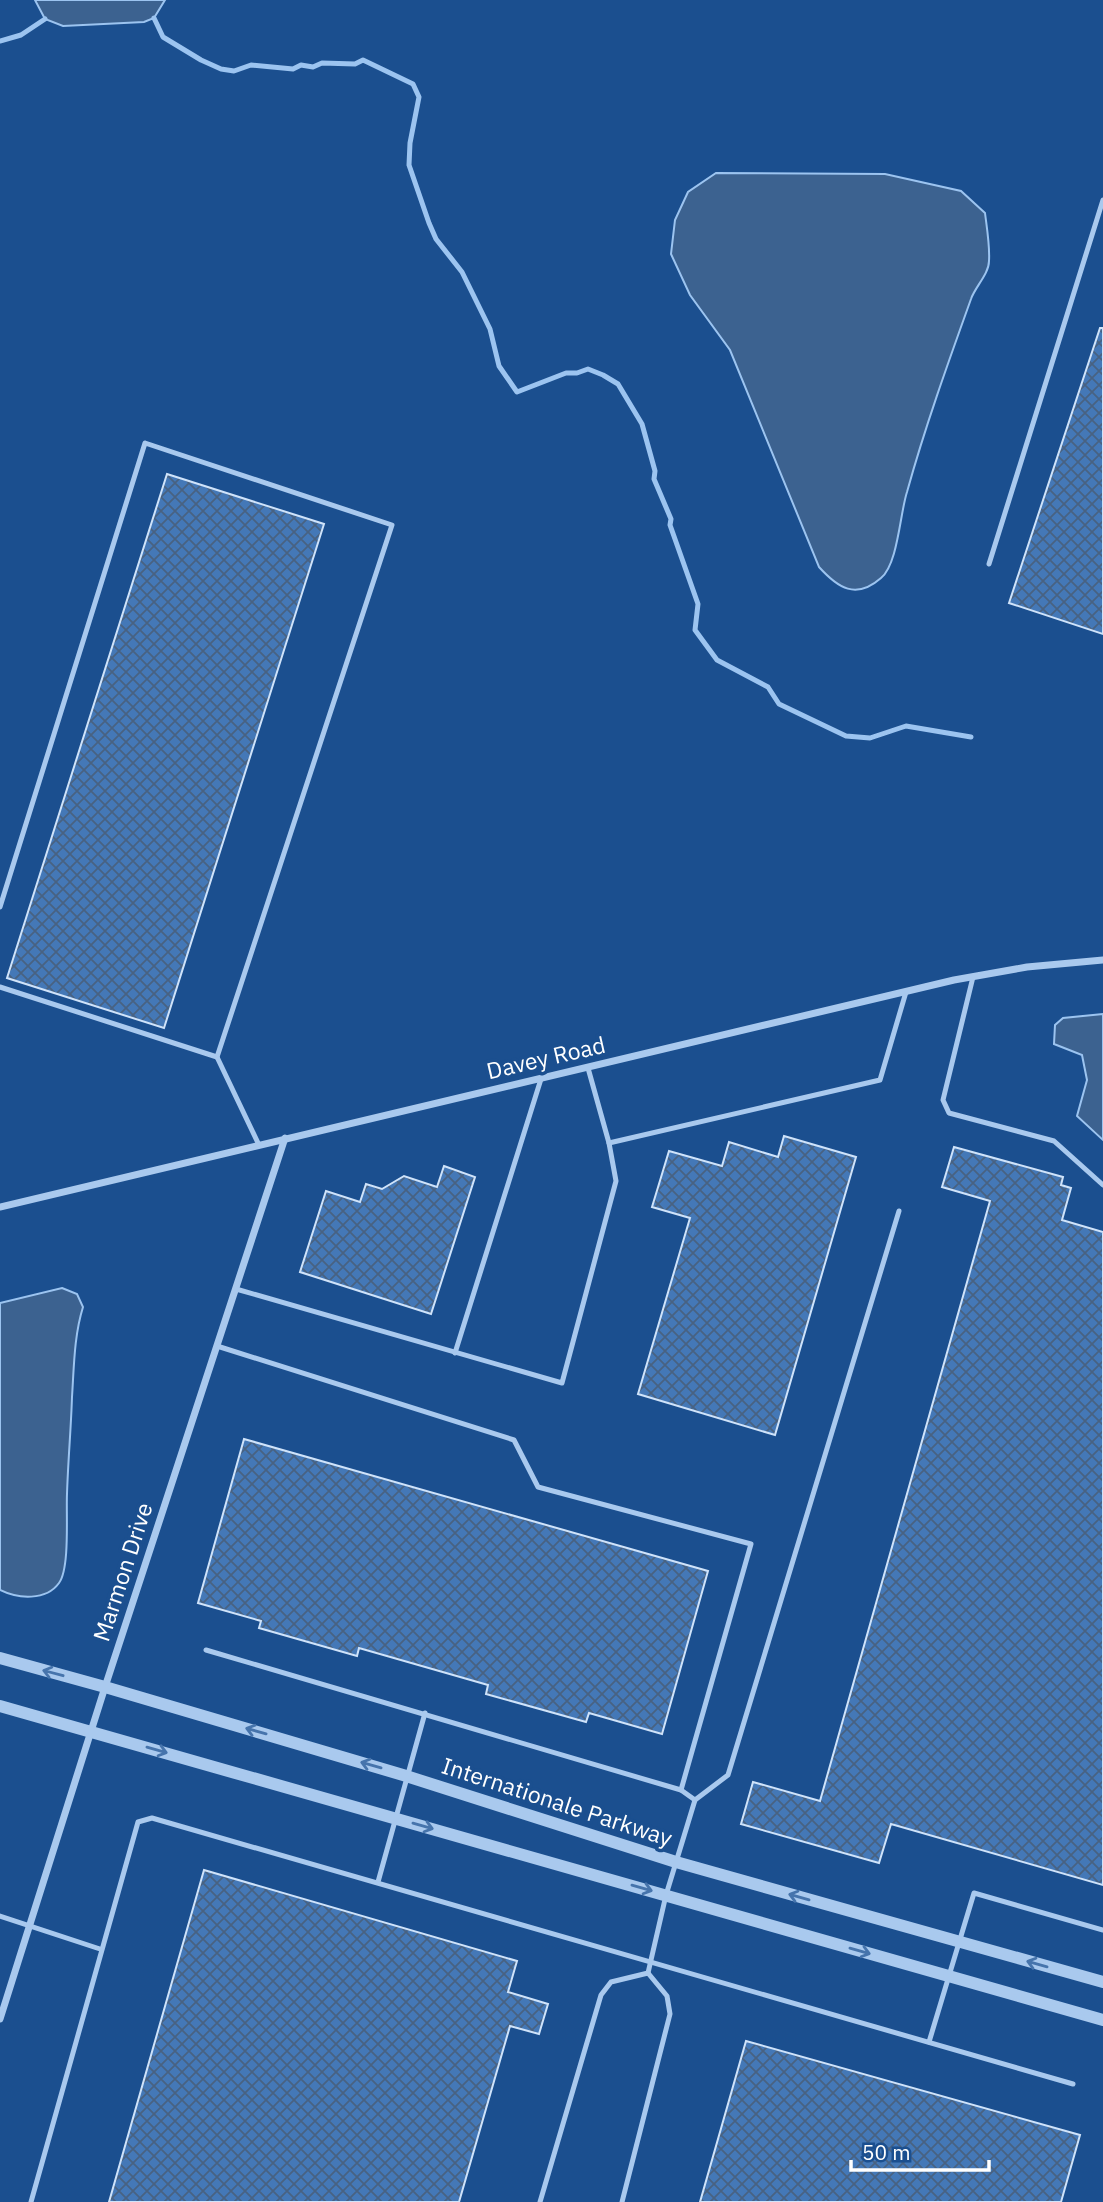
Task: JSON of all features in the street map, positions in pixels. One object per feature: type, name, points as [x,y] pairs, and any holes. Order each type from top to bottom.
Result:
[{"type":"street","name":"Davey Road","points":[[0,1207],[972,977],[1038,966],[1103,960]]},
{"type":"street","name":"Marmon Drive","points":[[0,2019],[105,1687],[285,1138]]},
{"type":"street","name":"Internationale Parkway","points":[[0,1658],[407,1776],[676,1862],[1103,1982]]},
{"type":"street","points":[[0,1706],[1103,2020]]},
{"type":"lane","points":[[989,564],[1103,200]]},
{"type":"lane","points":[[0,907],[145,443],[392,525],[217,1058],[258,1144]]},
{"type":"lane","points":[[972,977],[943,1100],[949,1113],[1054,1141],[1103,1185]]},
{"type":"lane","points":[[0,987],[217,1058]]},
{"type":"lane","points":[[609,1143],[880,1080],[906,992]]},
{"type":"lane","points":[[236,1289],[562,1383],[617,1181],[588,1068]]},
{"type":"lane","points":[[455,1353],[541,1079]]},
{"type":"lane","points":[[648,1973],[666,1895],[695,1800],[728,1775],[899,1211]]},
{"type":"lane","points":[[217,1346],[514,1440],[538,1487],[751,1544],[681,1790]]},
{"type":"lane","points":[[206,1650],[681,1790],[695,1800]]},
{"type":"lane","points":[[378,1882],[425,1713]]},
{"type":"lane","points":[[31,2202],[100,1949],[138,1822],[152,1818],[1073,2084]]},
{"type":"lane","points":[[929,2042],[974,1893],[1103,1930]]},
{"type":"lane","points":[[0,1916],[100,1949]]},
{"type":"lane","points":[[540,2202],[601,1995],[611,1982],[648,1973]]},
{"type":"lane","points":[[622,2202],[670,2014],[667,1996],[648,1973]]},
{"type":"water","points":[[35,0],[165,0],[154,18],[144,22],[63,26],[45,19]]},
{"type":"water","points":[[716,173],[885,174],[961,191],[985,213],[989,243],[988,266],[971,299],[929,419],[907,492],[891,562],[881,578],[863,589],[840,586],[819,567],[730,350],[690,295],[671,254],[675,220],[688,192]]},
{"type":"water","points":[[1103,1014],[1103,1140],[1077,1116],[1087,1080],[1082,1055],[1054,1044],[1055,1025],[1063,1018]]},
{"type":"water","points":[[62,1288],[77,1294],[83,1307],[74,1363],[65,1566],[59,1583],[47,1593],[31,1597],[15,1595],[0,1590],[0,1303]]},
{"type":"building","points":[[1100,328],[1103,328],[1103,634],[1009,603]]},
{"type":"building","points":[[167,474],[324,524],[164,1028],[7,978]]},
{"type":"building","points":[[784,1136],[856,1157],[775,1435],[638,1394],[690,1218],[652,1207],[669,1151],[722,1166],[729,1142],[778,1157]]},
{"type":"building","points":[[954,1147],[1063,1177],[1061,1185],[1071,1188],[1062,1220],[1103,1232],[1103,1885],[891,1824],[879,1863],[741,1824],[753,1782],[820,1801],[990,1201],[942,1187]]},
{"type":"building","points":[[444,1166],[475,1177],[431,1314],[300,1272],[326,1191],[360,1202],[366,1184],[382,1189],[404,1176],[437,1187]]},
{"type":"building","points":[[244,1439],[708,1571],[662,1734],[589,1713],[586,1722],[486,1694],[488,1685],[359,1648],[357,1656],[259,1628],[261,1621],[198,1603]]},
{"type":"building","points":[[204,1870],[517,1961],[508,1992],[548,2004],[539,2034],[510,2026],[459,2202],[109,2202]]},
{"type":"building","points":[[746,2041],[1080,2135],[1061,2202],[700,2202]]},
{"type":"waterway","points":[[154,18],[163,37],[221,69],[234,71],[251,65],[293,69],[301,65],[313,67],[322,63],[355,64],[363,60],[413,84],[419,97],[410,143],[409,165],[436,239],[462,272],[490,329],[499,366],[517,392],[566,373],[588,369],[618,384],[642,424],[655,471],[654,479],[671,519],[670,525],[698,604],[695,630],[717,660],[768,687],[779,704],[846,736],[870,738],[906,726],[971,737]]},
{"type":"waterway","points":[[0,41],[21,35],[45,19]]}]
